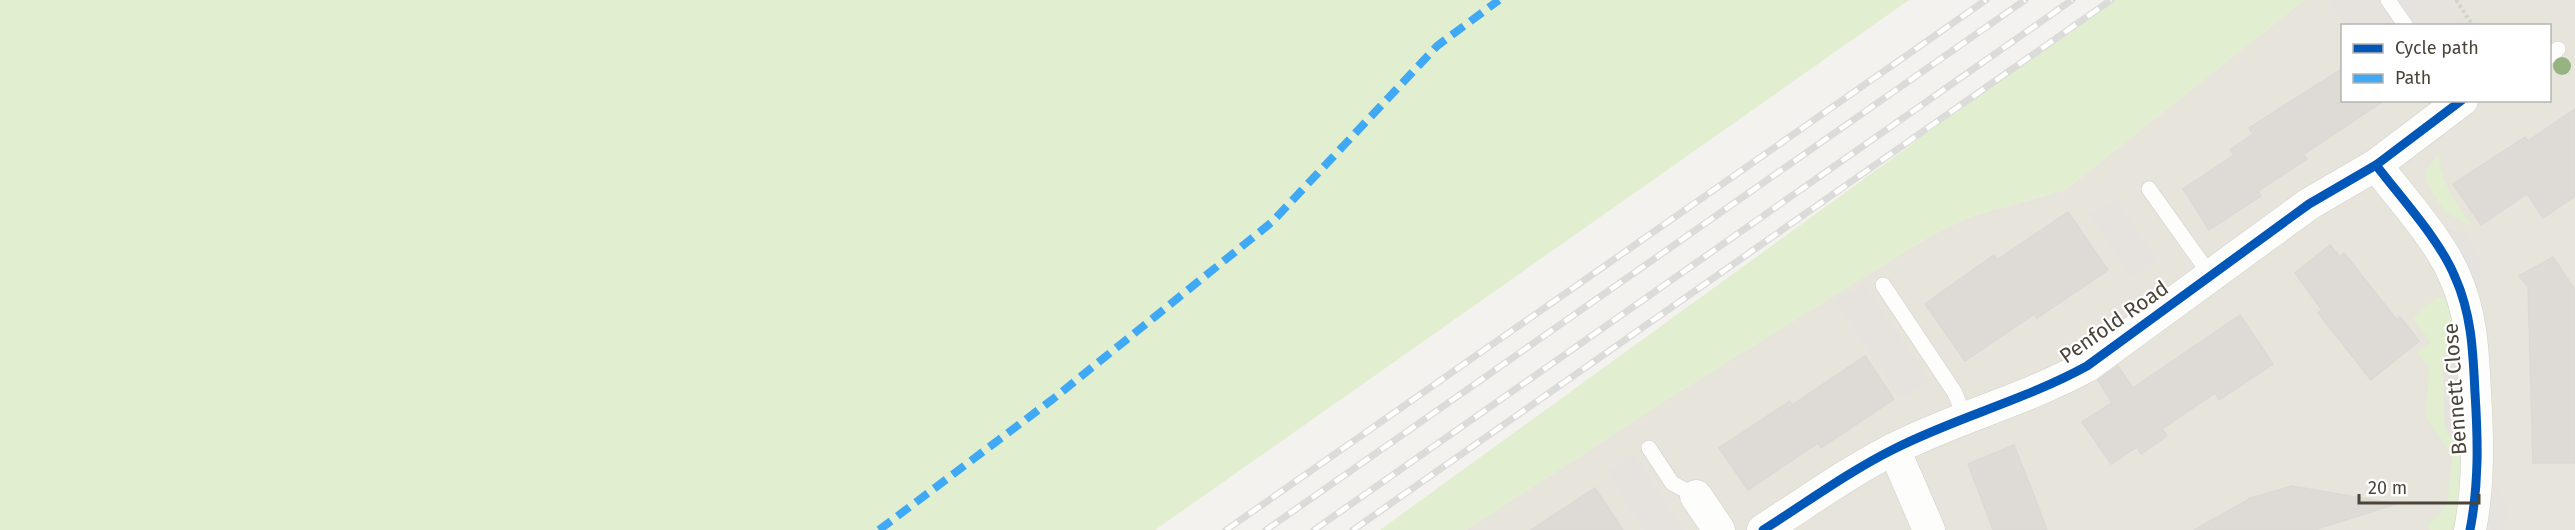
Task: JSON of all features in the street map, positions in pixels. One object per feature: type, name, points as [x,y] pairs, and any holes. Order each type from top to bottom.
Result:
[{"type":"street","name":"Penfold Road","points":[[1762,530],[1894,449],[1965,418],[2053,385],[2087,366],[2309,204],[2376,165],[2453,103]]},
{"type":"street","name":"Bennett Close","points":[[2376,165],[2441,251],[2455,276],[2466,305],[2472,338],[2479,457],[2470,530]]},
{"type":"street","points":[[1894,449],[1929,530]]},
{"type":"street","points":[[1696,496],[1719,530]]},
{"type":"lane","points":[[2388,0],[2405,24]]},
{"type":"lane","points":[[2148,189],[2211,276]]},
{"type":"lane","points":[[1883,285],[1955,393],[1965,418]]},
{"type":"lane","points":[[1649,448],[1672,483],[1696,496]]},
{"type":"path","points":[[2456,0],[2472,24]]},
{"type":"shaded area","points":[[2304,0],[2575,0],[2575,530],[1466,530],[1677,393],[1930,236],[1969,217],[2065,190]]},
{"type":"shaded area","points":[[2328,0],[2449,0],[2466,24],[2345,24]]},
{"type":"shaded area","points":[[2115,199],[2157,259],[2132,277],[2090,216]]},
{"type":"shaded area","points":[[2442,226],[2466,234],[2482,262],[2478,293],[2468,270]]},
{"type":"shaded area","points":[[1864,284],[1929,381],[1901,399],[1837,302]]},
{"type":"shaded area","points":[[2457,332],[2462,451],[2445,429],[2442,359]]},
{"type":"shaded area","points":[[1633,454],[1683,530],[1645,530],[1607,471]]},
{"type":"shaded area","points":[[2494,484],[2507,507],[2504,530],[2490,530]]},
{"type":"green space","points":[[0,0],[1909,0],[1155,530],[0,530]]},
{"type":"green space","points":[[2114,0],[2304,0],[2065,190],[1969,217],[1930,236],[1677,393],[1466,530],[1380,530],[2065,33]]},
{"type":"green space","points":[[2439,153],[2445,182],[2471,226],[2445,212],[2426,182],[2427,169]]},
{"type":"green space","points":[[2436,298],[2449,299],[2454,315],[2463,453],[2460,500],[2451,530],[2429,530],[2428,523],[2440,514],[2447,504],[2452,463],[2451,454],[2426,417],[2429,367],[2417,353],[2431,342],[2412,318]]},
{"type":"building","points":[[2341,69],[2341,102],[2382,102],[2303,155],[2307,159],[2258,191],[2261,196],[2209,230],[2183,189],[2234,155],[2230,150],[2253,134],[2249,128]]},
{"type":"building","points":[[2575,109],[2575,196],[2543,218],[2527,194],[2481,225],[2453,184],[2525,137],[2528,141]]},
{"type":"building","points":[[2068,212],[2108,270],[2037,318],[2034,314],[1965,361],[1925,304],[1994,255],[1997,260]]},
{"type":"building","points":[[2330,245],[2340,257],[2344,253],[2397,320],[2400,317],[2419,341],[2371,380],[2318,313],[2322,310],[2295,273]]},
{"type":"building","points":[[2553,257],[2575,290],[2575,463],[2533,463],[2528,287],[2519,276]]},
{"type":"building","points":[[2240,315],[2273,364],[2219,400],[2215,393],[2162,429],[2167,436],[2141,454],[2137,447],[2111,464],[2082,422],[2112,403],[2098,380],[2118,366],[2133,388]]},
{"type":"building","points":[[1865,356],[1894,399],[1821,448],[1818,443],[1748,490],[1719,448],[1790,401],[1792,405]]},
{"type":"building","points":[[2014,445],[2047,530],[1993,530],[1968,464]]},
{"type":"building","points":[[2292,486],[2396,504],[2314,530],[2194,530],[2251,498]]},
{"type":"building","points":[[1595,488],[1623,530],[1531,530]]},
{"type":"railway","points":[[1226,530],[1986,0]]},
{"type":"railway","points":[[1266,530],[2025,0]]},
{"type":"railway","points":[[1314,530],[2072,0]]},
{"type":"railway","points":[[1353,530],[2111,0]]},
{"type":"marked path","points":[[879,530],[1053,399],[1272,222],[1437,46],[1499,0]]},
{"type":"cycle path","points":[[1763,530],[1894,449],[1942,427],[2040,389],[2087,366],[2309,204],[2376,165],[2459,102]]},
{"type":"cycle path","points":[[2376,165],[2440,249],[2455,277],[2465,306],[2472,349],[2477,428],[2476,479],[2470,530]]}]
